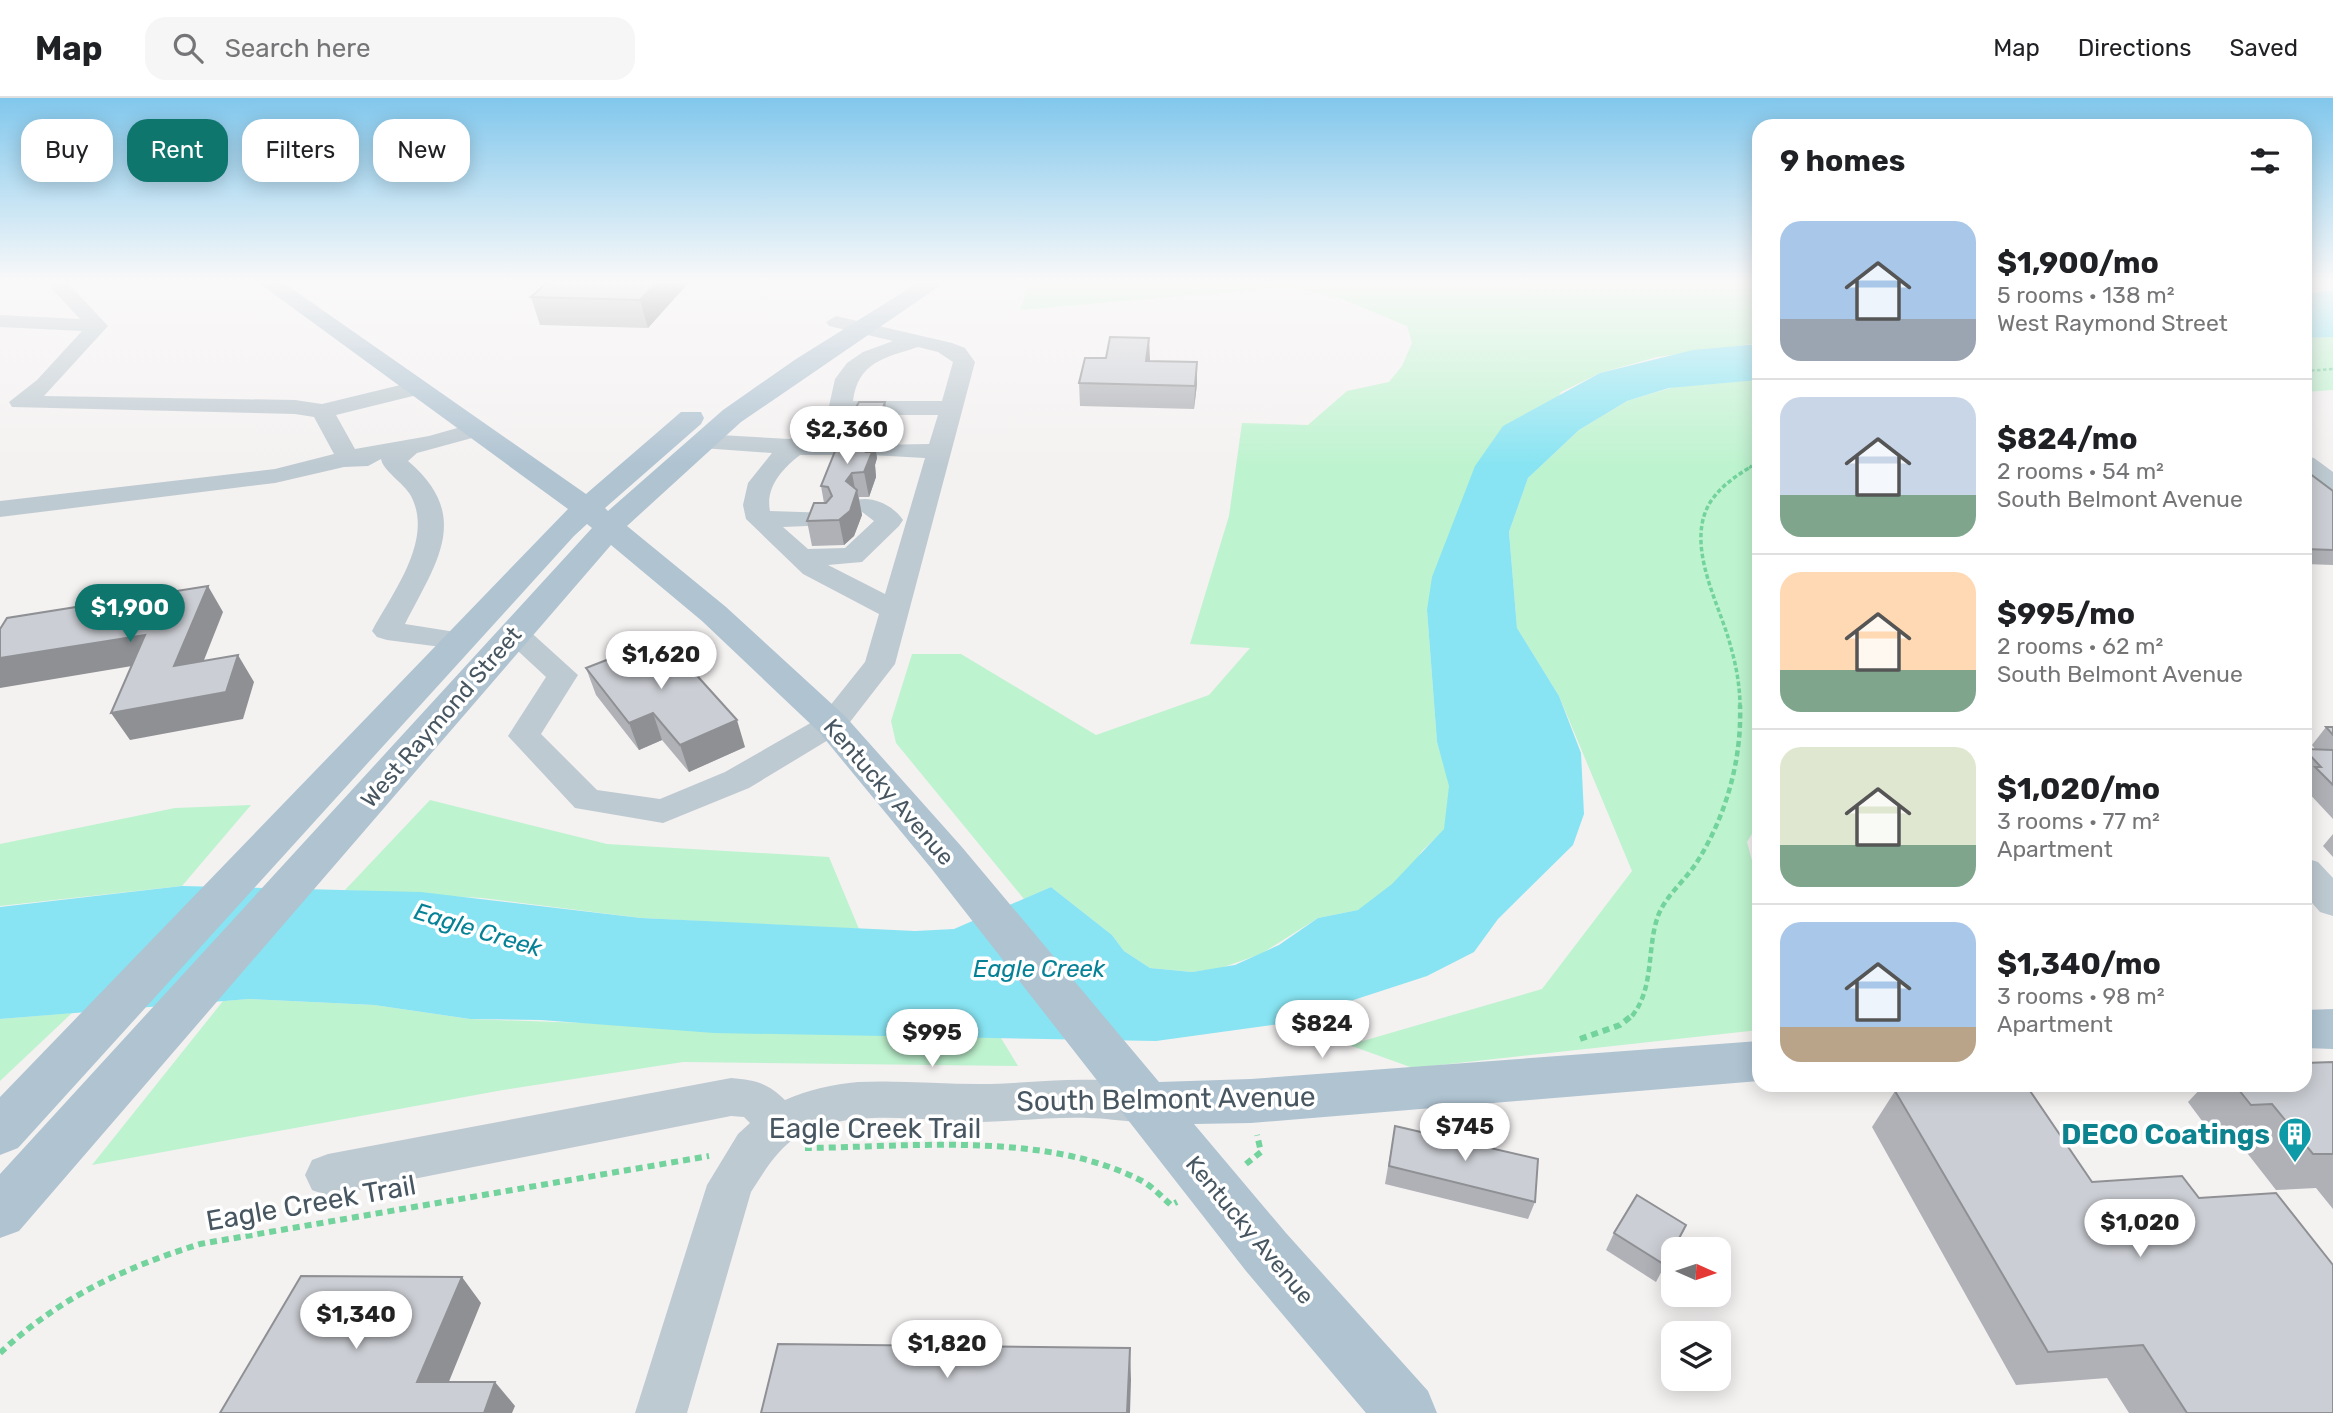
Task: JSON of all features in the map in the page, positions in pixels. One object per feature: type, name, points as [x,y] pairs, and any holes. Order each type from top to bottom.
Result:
[{"type":"main road","name":"Kentucky Avenue","points":[[353,342],[597,517],[739,636],[832,724],[946,857],[1212,1185],[1406,1413]]},
{"type":"main road","name":"West Raymond Street","points":[[0,1213],[515,633],[597,517],[649,452],[746,377],[815,342]]},
{"type":"main road","name":"West Raymond Street","points":[[0,1132],[457,640],[597,517],[702,441],[828,342]]},
{"type":"main road","points":[[2312,1029],[2333,1029]]},
{"type":"main road","name":"South Belmont Avenue","points":[[1146,1104],[1251,1101],[1752,1062]]},
{"type":"street","points":[[10,401],[45,385],[83,342]]},
{"type":"street","points":[[759,519],[756,505],[761,484],[771,467],[807,448],[817,432],[839,408],[847,377],[875,355],[912,342]]},
{"type":"street","points":[[515,633],[563,675],[524,736],[587,800],[663,811],[737,780],[832,724],[880,664],[921,519],[928,450],[952,408],[962,359],[946,347],[928,342]]},
{"type":"street","points":[[10,401],[295,408],[322,411],[417,388]]},
{"type":"street","points":[[839,408],[952,408]]},
{"type":"street","points":[[322,411],[348,457]]},
{"type":"street","points":[[0,509],[286,475],[348,457],[401,454],[475,430]]},
{"type":"street","points":[[702,441],[850,450],[807,448]]},
{"type":"street","points":[[928,450],[880,450],[928,450]]},
{"type":"street","points":[[401,454],[405,469],[425,498],[432,530],[415,576],[387,631],[457,640]]},
{"type":"street","points":[[2312,456],[2333,457]]},
{"type":"street","points":[[2312,468],[2333,484]]},
{"type":"street","points":[[759,519],[791,519],[817,529],[852,556],[890,520]]},
{"type":"street","points":[[759,519],[817,529]]},
{"type":"street","points":[[860,520],[921,519]]},
{"type":"street","points":[[817,529],[813,568],[895,611]]},
{"type":"street","points":[[2312,879],[2333,902]]},
{"type":"street","points":[[328,1175],[731,1097],[755,1099],[767,1136],[730,1185],[661,1413]]},
{"type":"street","name":"South Belmont Avenue","points":[[767,1136],[808,1110],[856,1101],[982,1103],[1089,1099],[1146,1104]]},
{"type":"path","points":[[2312,370],[2333,369]]},
{"type":"path","points":[[1567,1040],[1580,1039],[1628,1021],[1645,993],[1650,946],[1658,915],[1690,874],[1727,799],[1737,757],[1740,720],[1737,669],[1702,559],[1699,537],[1702,516],[1720,486],[1752,465]]},
{"type":"path","name":"Eagle Creek Trail","points":[[0,1353],[75,1291],[134,1264],[200,1244],[767,1136],[1023,1149],[1095,1162],[1143,1181],[1171,1205],[1212,1185],[1252,1161],[1261,1152],[1251,1101]]},
{"type":"green space","points":[[2312,342],[2333,342],[2333,390],[2312,392]]},
{"type":"green space","points":[[1412,343],[1752,344],[1657,357],[1600,373],[1561,392],[1427,610],[1437,742],[1450,786],[1445,829],[1422,851],[1396,891],[1358,910],[1318,918],[1261,954],[1221,968],[1192,972],[1150,968],[1124,951],[1112,935],[1051,887],[1024,899],[896,743],[891,721],[912,654],[961,654],[1096,735],[1209,695],[1250,648],[1190,644],[1229,516],[1242,423],[1308,425],[1347,391],[1389,382],[1402,366]]},
{"type":"green space","points":[[1752,381],[1752,834],[1747,842],[1752,861],[1752,1031],[1413,1068],[1349,1045],[1542,989],[1632,871],[1559,696],[1517,628],[1509,532],[1528,478],[1579,430],[1627,401],[1674,387]]},
{"type":"green space","points":[[430,800],[607,844],[829,857],[859,929],[641,918],[482,898],[345,890]]},
{"type":"green space","points":[[251,805],[182,886],[0,906],[0,844],[175,808]]},
{"type":"green space","points":[[249,999],[374,1005],[470,1019],[1001,1038],[1018,1066],[683,1062],[503,1090],[92,1165],[223,1001]]},
{"type":"green space","points":[[72,1013],[0,1081],[0,1019]]},
{"type":"water","name":"Eagle Creek","points":[[1752,345],[1752,381],[1669,388],[1627,401],[1579,430],[1528,478],[1509,532],[1517,628],[1559,696],[1581,753],[1584,814],[1573,845],[1498,919],[1474,952],[1427,976],[1280,1024],[1156,1041],[714,1033],[541,1020],[470,1019],[374,1005],[249,999],[0,1019],[0,907],[182,886],[421,892],[641,918],[915,931],[954,929],[1051,887],[1112,935],[1124,951],[1150,968],[1192,972],[1235,965],[1279,945],[1318,918],[1358,910],[1392,884],[1444,829],[1449,786],[1437,742],[1427,610],[1432,577],[1475,466],[1503,426],[1600,373],[1693,350]]},
{"type":"building","points":[[1109,342],[1148,342],[1146,361],[1197,362],[1195,386],[1079,383],[1085,358],[1106,358]]},
{"type":"building","points":[[859,402],[885,402],[879,419],[867,419],[862,425],[865,433],[873,434],[866,452],[872,452],[864,472],[852,473],[846,481],[857,490],[850,511],[839,520],[807,521],[814,503],[826,503],[832,496],[828,487],[821,486],[842,434],[856,434],[861,428],[858,420],[850,418]]},
{"type":"building","points":[[2312,475],[2333,491],[2333,550],[2312,549]]},
{"type":"building","points":[[208,586],[174,666],[238,655],[226,692],[111,713],[145,635],[0,658],[0,629],[7,618]]},
{"type":"building","points":[[663,638],[737,720],[680,745],[653,713],[629,723],[586,668]]},
{"type":"building","points":[[2312,749],[2333,750],[2333,785],[2315,767],[2321,767],[2312,757]]},
{"type":"building","points":[[2333,1062],[2333,1154],[2313,1154],[2272,1104],[2251,1105],[2241,1092],[2312,1092],[2312,1063]]},
{"type":"building","points":[[1896,1092],[2031,1092],[2092,1182],[2182,1176],[2199,1198],[2276,1193],[2333,1265],[2333,1413],[2187,1413],[2143,1345],[2048,1352]]},
{"type":"building","points":[[1395,1126],[1538,1159],[1535,1202],[1389,1166]]},
{"type":"building","points":[[1637,1195],[1686,1225],[1680,1237],[1661,1237],[1661,1262],[1614,1233]]},
{"type":"building","points":[[301,1276],[462,1277],[417,1382],[495,1382],[484,1413],[220,1413]]},
{"type":"building","points":[[778,1344],[1130,1348],[1127,1413],[761,1413]]},
{"type":"tunnel","points":[[854,442],[883,443]]},
{"type":"place","name":"DECO Coatings","points":[[2295,1164]]}]
